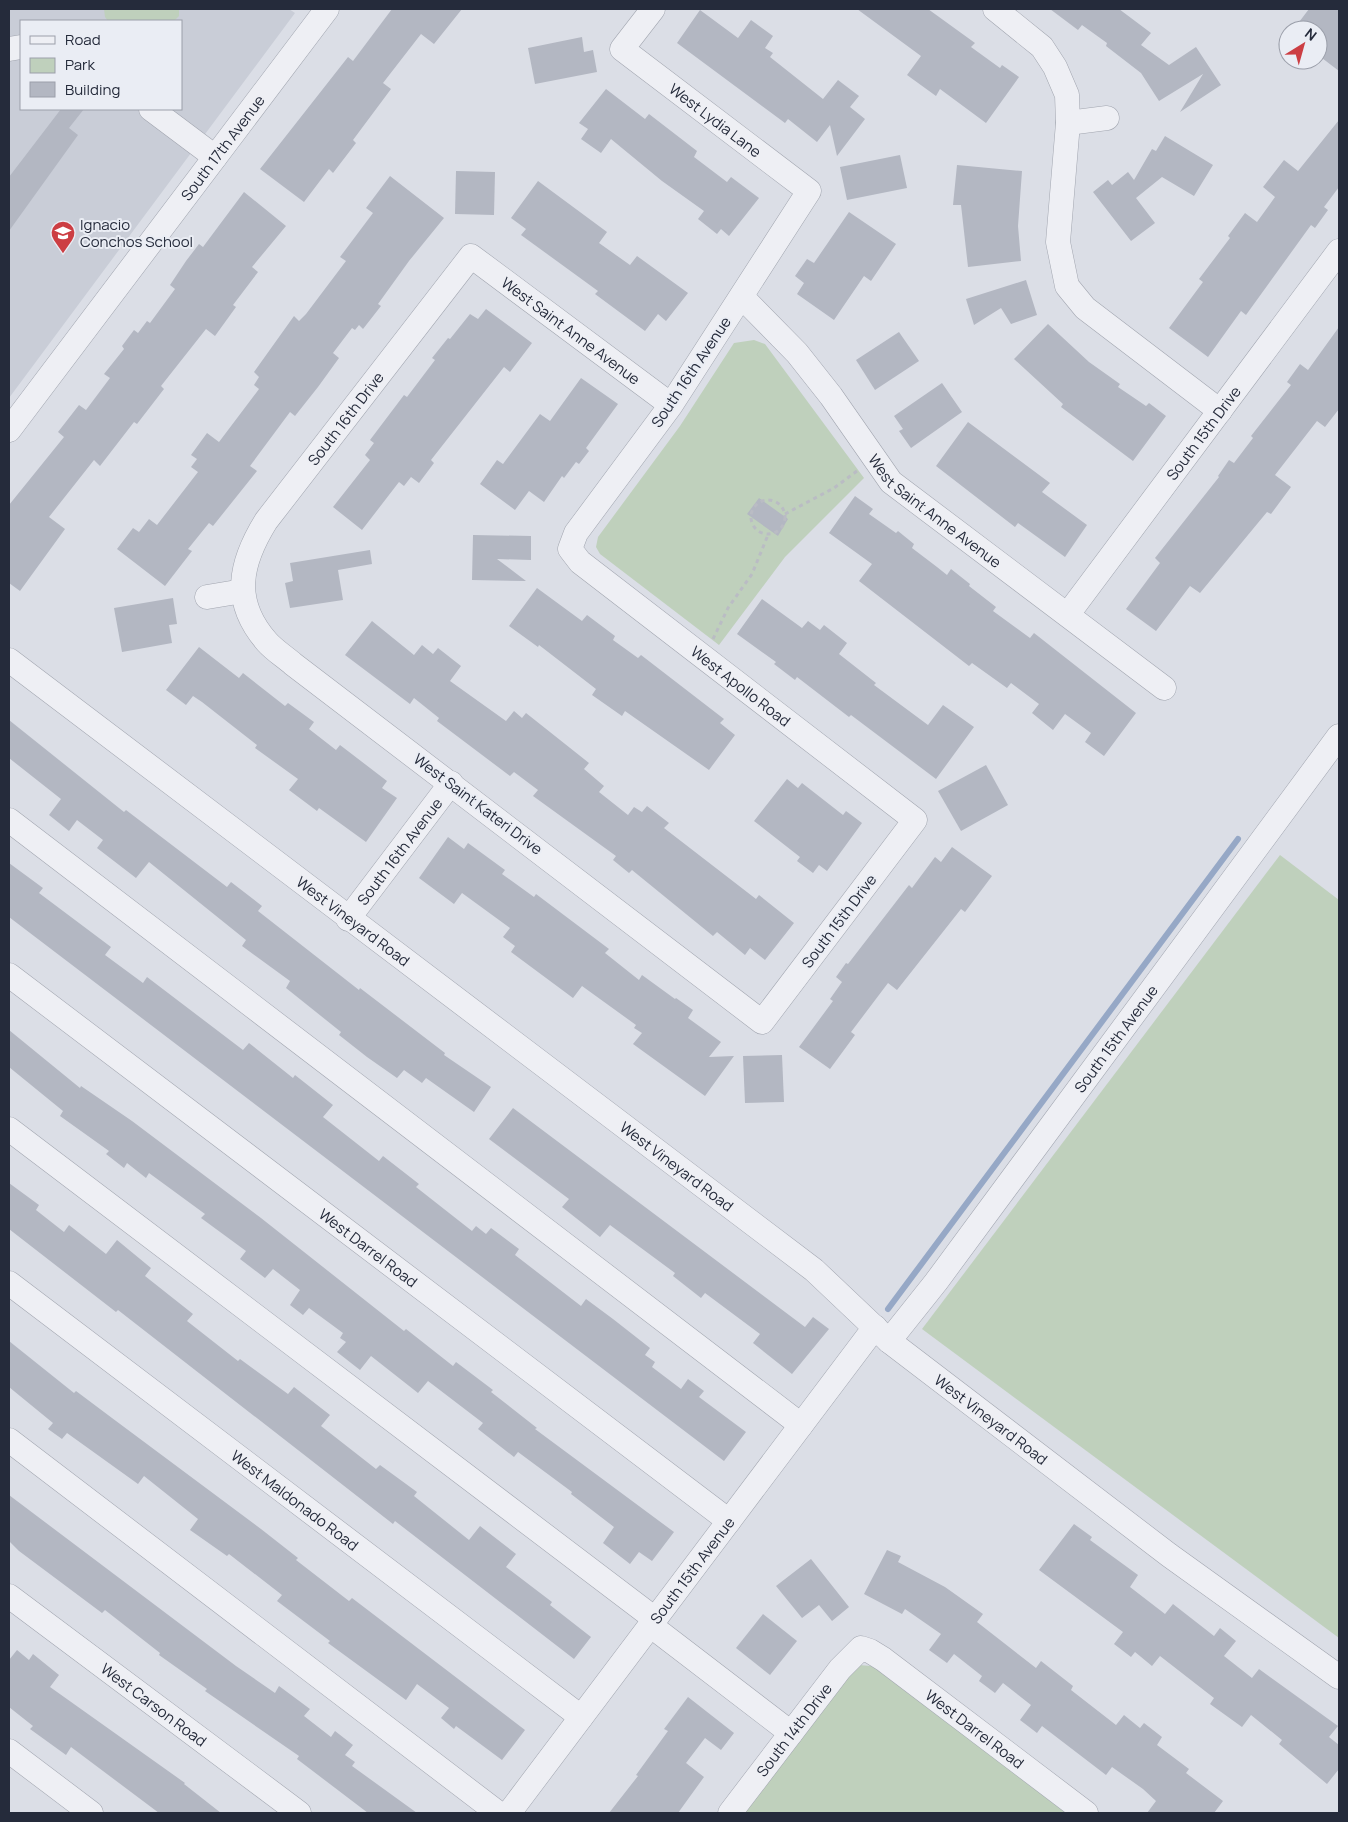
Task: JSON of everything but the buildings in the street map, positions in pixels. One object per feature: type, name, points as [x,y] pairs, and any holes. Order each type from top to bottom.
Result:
[{"type":"street","name":"South 17th Avenue","points":[[9,430],[326,9]]},
{"type":"street","name":"West Lydia Lane","points":[[653,9],[622,49],[809,190]]},
{"type":"street","points":[[995,9],[1042,47],[1056,67],[1068,95],[1068,123],[1058,242],[1067,286],[1085,308],[1220,412]]},
{"type":"street","points":[[152,110],[216,156]]},
{"type":"street","points":[[1068,123],[1108,118]]},
{"type":"street","name":"South 16th Avenue","points":[[570,550],[571,541],[576,533],[671,405],[809,190]]},
{"type":"street","name":"South 15th Drive","points":[[1068,614],[1339,251]]},
{"type":"street","name":"West Saint Anne Avenue","points":[[471,256],[671,405]]},
{"type":"street","name":"South 16th Drive","points":[[243,591],[244,564],[266,521],[471,256]]},
{"type":"street","name":"West Saint Anne Avenue","points":[[742,297],[797,353],[831,396],[891,482],[1164,688]]},
{"type":"street","name":"West Apollo Road","points":[[570,550],[580,562],[915,820]]},
{"type":"street","points":[[208,597],[243,591]]},
{"type":"street","name":"West Saint Kateri Drive","points":[[243,591],[253,622],[267,642],[762,1022]]},
{"type":"street","name":"West Vineyard Road","points":[[9,660],[814,1270],[882,1334],[1169,1554],[1339,1677]]},
{"type":"street","name":"South 15th Avenue","points":[[509,1813],[802,1425],[882,1334],[900,1330],[1339,736]]},
{"type":"street","name":"South 16th Avenue","points":[[348,918],[451,783]]},
{"type":"street","points":[[9,820],[802,1425]]},
{"type":"street","name":"South 15th Drive","points":[[762,1022],[915,820]]},
{"type":"street","name":"West Darrel Road","points":[[9,975],[729,1522]]},
{"type":"street","points":[[9,1128],[653,1622],[791,1733]]},
{"type":"street","name":"West Maldonado Road","points":[[9,1283],[581,1717]]},
{"type":"street","points":[[9,1440],[498,1813]]},
{"type":"street","name":"West Carson Road","points":[[9,1596],[298,1813]]},
{"type":"street","name":"West Darrel Road","points":[[861,1648],[883,1659],[1086,1813]]},
{"type":"street","name":"South 14th Drive","points":[[730,1813],[850,1656],[861,1648]]},
{"type":"street","points":[[9,1751],[91,1813]]},
{"type":"path","points":[[785,514],[834,488],[859,470]]},
{"type":"path","points":[[767,500],[779,504],[785,514],[781,529],[768,535],[760,533],[752,526],[750,514],[752,508],[762,501],[767,500]]},
{"type":"path","points":[[712,642],[728,608],[752,574],[768,535]]},
{"type":"shaded area","name":"Ignacio Conchos School","points":[[9,9],[289,9],[295,13],[9,398]]},
{"type":"green space","points":[[104,9],[179,9],[179,16],[175,20],[107,20]]},
{"type":"green space","points":[[754,340],[765,344],[864,478],[785,557],[719,645],[600,554],[596,547],[598,537],[680,426],[734,343]]},
{"type":"green space","points":[[1280,855],[1339,900],[1339,1638],[922,1329]]},
{"type":"green space","points":[[859,1665],[871,1666],[881,1671],[1066,1813],[742,1813],[848,1674]]},
{"type":"waterway","points":[[888,1309],[1238,839]]},
{"type":"place","name":"Ignacio Conchos School","points":[[63,254]]}]
